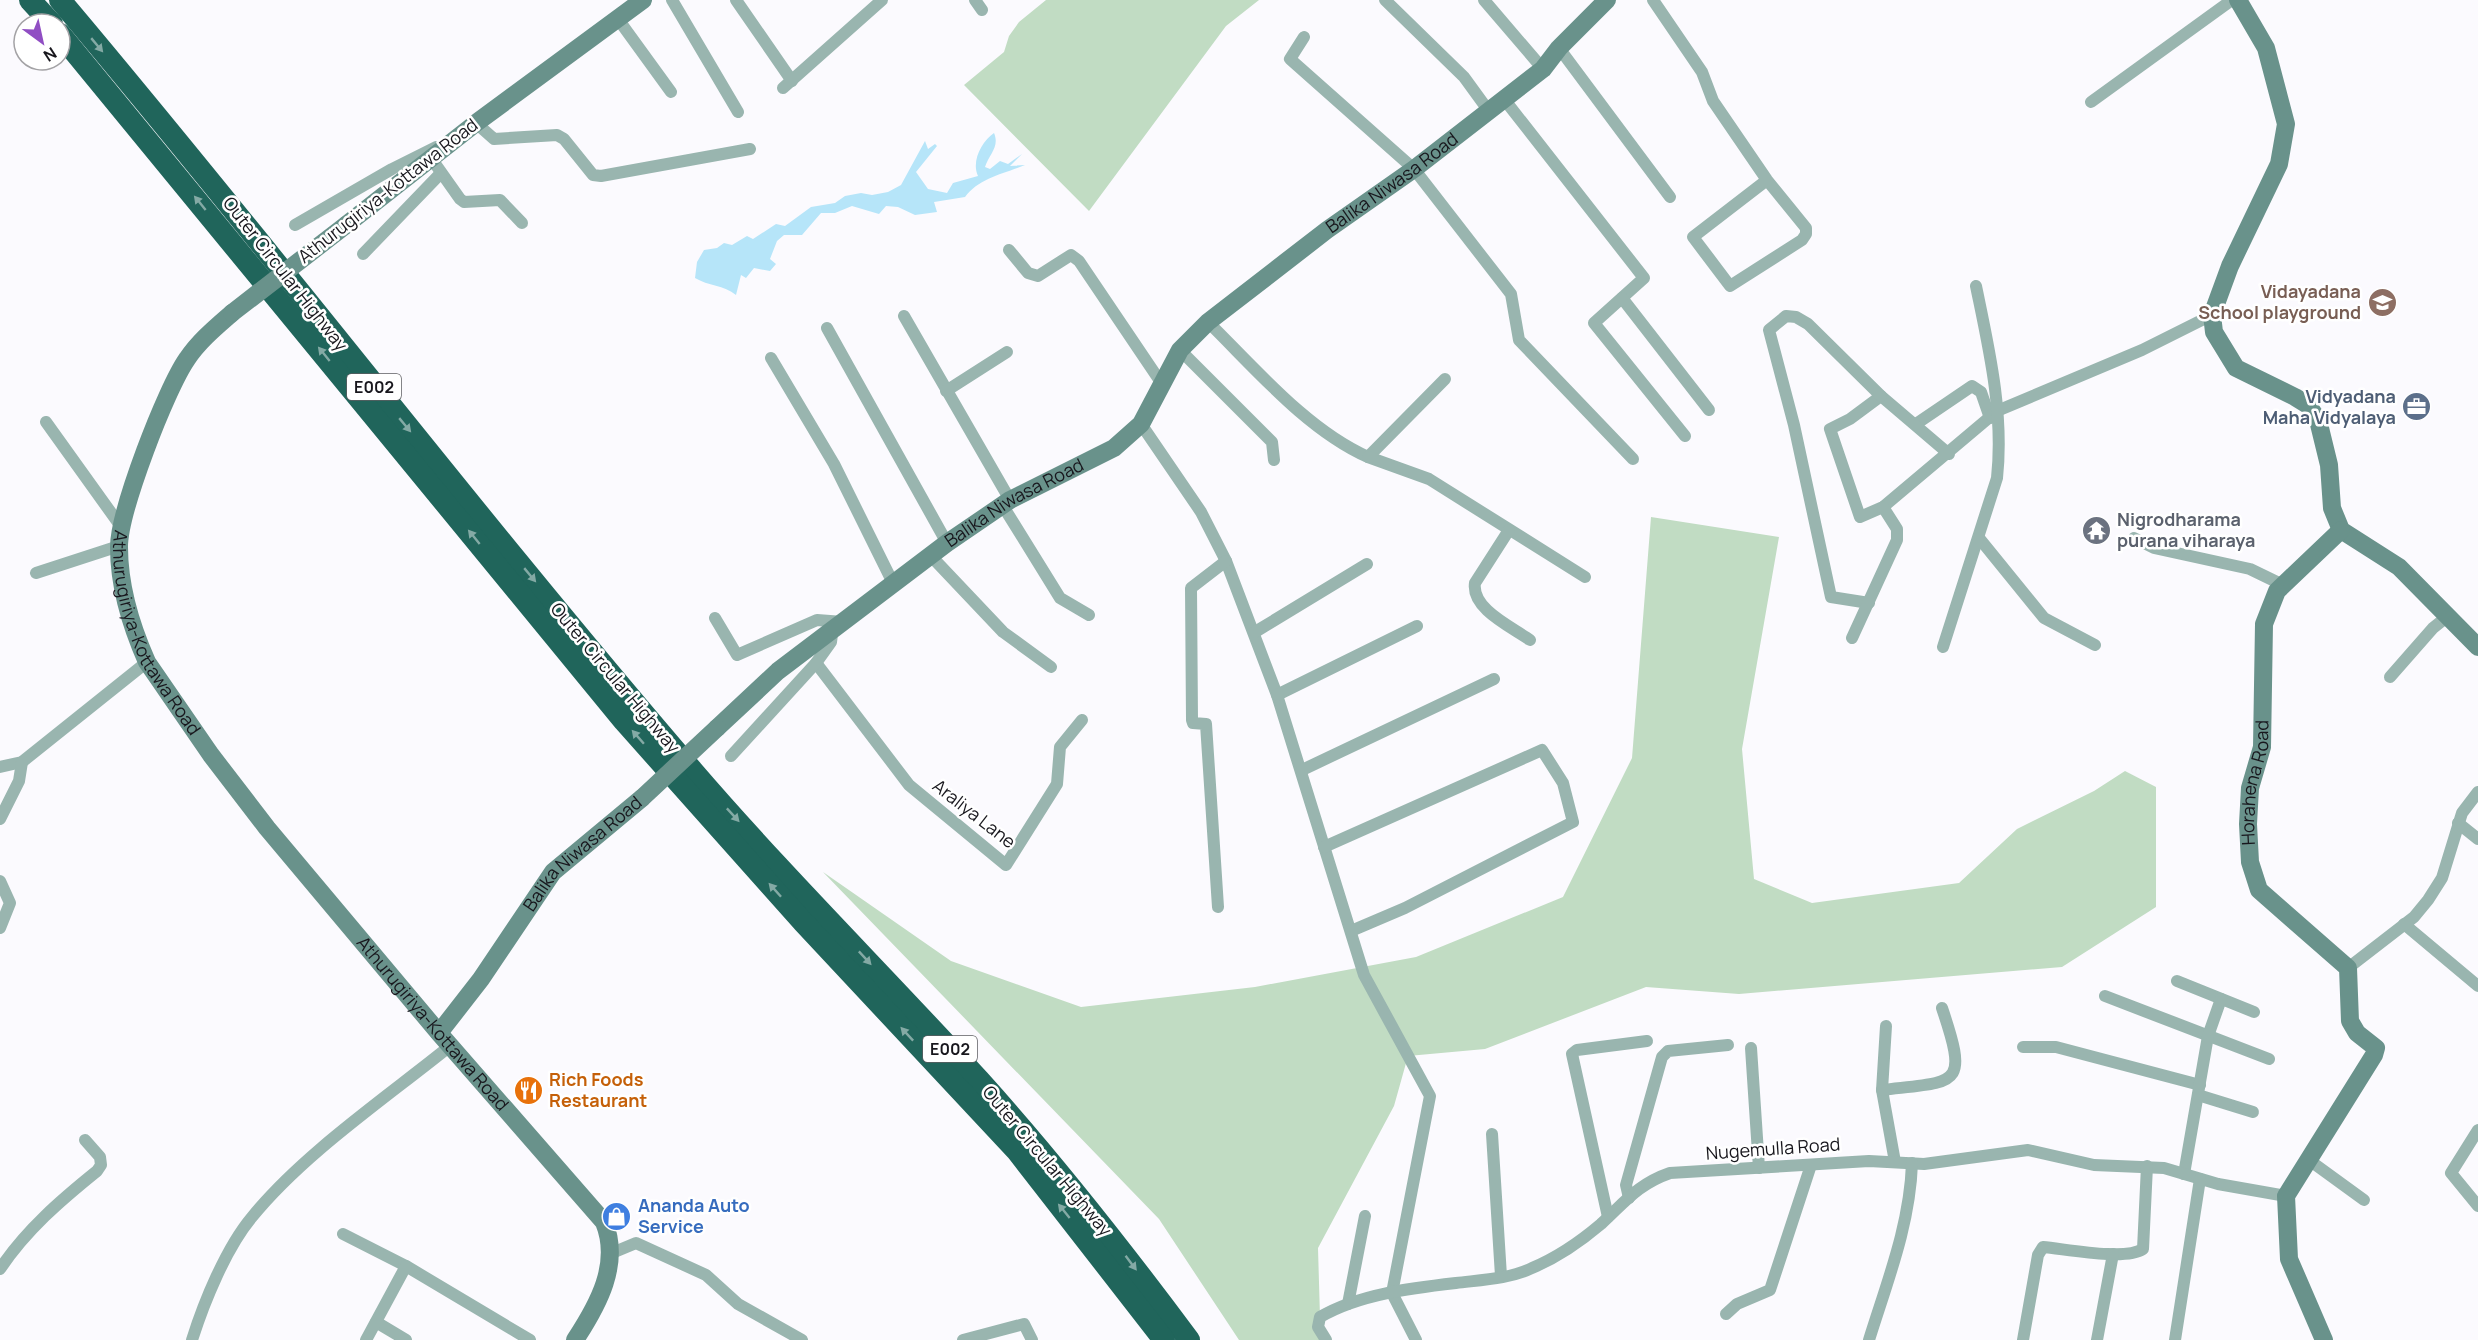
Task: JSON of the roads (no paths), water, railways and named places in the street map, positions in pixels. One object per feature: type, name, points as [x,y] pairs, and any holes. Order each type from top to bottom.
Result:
[{"type":"highway","points":[[30,0],[41,12]]},
{"type":"highway","name":"Outer Circular Highway","points":[[60,0],[180,142],[372,385],[693,772],[1040,1149],[1108,1231],[1189,1340]]},
{"type":"highway","name":"Outer Circular Highway","points":[[72,49],[624,721],[795,913],[1017,1152],[1164,1340]]},
{"type":"main road","name":"Athurugiriya-Kottawa Road","points":[[612,1253],[611,1239],[594,1207],[444,1039],[267,828],[211,755],[147,662],[123,592],[120,537],[158,421],[182,367],[195,348],[232,313],[346,225],[436,166],[458,137],[476,123],[643,0]]},
{"type":"main road","name":"Balika Niwasa Road","points":[[444,1039],[481,979],[553,872],[642,798],[778,672],[838,625],[947,543],[1006,503],[1114,448],[1141,424],[1180,350],[1208,321],[1327,230],[1414,169],[1543,69],[1559,48],[1607,0]]},
{"type":"main road","points":[[2238,0],[2266,48],[2286,124],[2279,164],[2230,266],[2212,315],[2214,332],[2236,368],[2308,405],[2318,420],[2330,465],[2332,508],[2341,530],[2399,567],[2478,646]]},
{"type":"main road","name":"Horahena Road","points":[[2341,530],[2277,591],[2264,624],[2262,747],[2250,788],[2248,824],[2250,862],[2259,890],[2348,969]]},
{"type":"main road","points":[[2324,1340],[2289,1259],[2286,1196],[2374,1055],[2376,1048],[2357,1034],[2350,1021],[2348,969]]},
{"type":"main road","points":[[574,1340],[594,1310],[612,1253]]},
{"type":"street","points":[[672,0],[738,112]]},
{"type":"street","points":[[736,0],[788,85],[882,0]]},
{"type":"street","points":[[1385,0],[1464,77],[1488,110]]},
{"type":"street","points":[[1484,0],[1543,69]]},
{"type":"street","points":[[1653,0],[1702,72],[1713,101],[1767,180],[1806,228],[1806,234],[1802,240],[1730,286],[1693,237],[1767,180]]},
{"type":"street","points":[[2091,102],[2232,0]]},
{"type":"street","points":[[618,19],[671,92]]},
{"type":"street","points":[[1304,37],[1290,59],[1414,169],[1511,294],[1519,340],[1633,459]]},
{"type":"street","points":[[1559,48],[1670,197]]},
{"type":"street","points":[[1504,99],[1644,278],[1594,323],[1685,436]]},
{"type":"street","points":[[476,123],[498,140],[557,135],[564,139],[593,175],[601,177],[750,149]]},
{"type":"street","points":[[295,225],[392,168],[458,137]]},
{"type":"street","points":[[363,254],[436,166],[457,196],[464,202],[500,200],[522,223]]},
{"type":"street","points":[[1009,250],[1028,273],[1038,276],[1071,255],[1079,261],[1162,384]]},
{"type":"street","points":[[1943,647],[1997,478],[2000,454],[1993,414],[1992,367],[1976,286]]},
{"type":"street","points":[[1622,298],[1709,410]]},
{"type":"street","points":[[1881,396],[1850,419],[1830,429],[1860,517],[1883,507],[1949,454],[1993,414],[2142,350],[2212,315]]},
{"type":"street","points":[[904,316],[1060,598],[1089,615]]},
{"type":"street","points":[[1869,603],[1831,597],[1794,424],[1769,330],[1786,316],[1796,317],[1808,324],[1881,396],[1949,454]]},
{"type":"street","points":[[1208,321],[1288,402],[1351,449],[1429,478],[1585,577]]},
{"type":"street","points":[[827,328],[947,543]]},
{"type":"street","points":[[1180,350],[1272,442],[1274,460]]},
{"type":"street","points":[[946,391],[1007,352]]},
{"type":"street","points":[[771,358],[834,464],[894,585]]},
{"type":"street","points":[[1368,457],[1445,379]]},
{"type":"street","points":[[1916,424],[1972,386],[1981,392],[1993,414]]},
{"type":"street","points":[[36,573],[120,537],[46,422]]},
{"type":"street","points":[[1141,424],[1201,512],[1226,561],[1277,695],[1364,975],[1430,1096],[1392,1293],[1416,1340]]},
{"type":"street","points":[[1852,638],[1897,540],[1897,529],[1883,507]]},
{"type":"street","points":[[1509,530],[1475,584],[1474,591],[1476,598],[1483,606],[1530,640]]},
{"type":"street","points":[[1979,538],[2044,618],[2095,645]]},
{"type":"street","points":[[2133,538],[2154,548],[2250,568],[2283,585]]},
{"type":"street","points":[[931,556],[1003,632],[1051,667]]},
{"type":"street","points":[[1218,907],[1206,724],[1192,720],[1191,588],[1226,561]]},
{"type":"street","points":[[1254,632],[1367,564]]},
{"type":"street","points":[[2390,677],[2433,628],[2448,616]]},
{"type":"street","points":[[716,618],[736,654],[817,620],[838,625],[831,642],[816,663],[731,756]]},
{"type":"street","points":[[1277,695],[1417,626]]},
{"type":"street","points":[[0,767],[22,762],[147,662]]},
{"type":"street","name":"Araliya Lane","points":[[816,663],[909,785],[1006,865],[1057,784],[1060,747],[1082,720]]},
{"type":"street","points":[[1302,770],[1494,680]]},
{"type":"street","points":[[1324,847],[1542,750],[1563,783],[1573,822],[1405,908],[1351,931]]},
{"type":"street","points":[[0,819],[19,781],[22,762]]},
{"type":"street","points":[[2348,969],[2404,924],[2428,900],[2442,878],[2462,813],[2478,792]]},
{"type":"street","points":[[2458,823],[2478,839]]},
{"type":"street","points":[[0,881],[10,903],[0,928]]},
{"type":"street","points":[[2404,924],[2478,986]]},
{"type":"street","points":[[2177,981],[2254,1012]]},
{"type":"street","points":[[2105,996],[2269,1059]]},
{"type":"street","points":[[2184,1174],[2208,1036],[2221,999]]},
{"type":"street","points":[[1882,1090],[1943,1083],[1952,1076],[1956,1065],[1956,1050],[1942,1008]]},
{"type":"street","points":[[1886,1026],[1882,1090],[1895,1162]]},
{"type":"street","points":[[192,1340],[218,1275],[251,1217],[312,1156],[444,1039]]},
{"type":"street","points":[[1608,1217],[1572,1054],[1577,1050],[1647,1041]]},
{"type":"street","points":[[1629,1198],[1626,1185],[1662,1057],[1668,1051],[1728,1045]]},
{"type":"street","points":[[2023,1047],[2056,1047],[2199,1090],[2253,1112]]},
{"type":"street","points":[[1751,1048],[1759,1168]]},
{"type":"street","points":[[2478,1131],[2451,1173],[2478,1206]]},
{"type":"street","points":[[1492,1134],[1501,1276]]},
{"type":"street","points":[[0,1269],[17,1244],[57,1203],[97,1171],[101,1165],[100,1157],[85,1140]]},
{"type":"street","name":"Nugemulla Road","points":[[1326,1340],[1318,1327],[1320,1317],[1348,1304],[1392,1293],[1530,1270],[1559,1254],[1608,1217],[1649,1180],[1670,1173],[1869,1161],[1924,1164],[2028,1149],[2094,1165],[2147,1166],[2286,1196]]},
{"type":"street","points":[[2308,1160],[2364,1200]]},
{"type":"street","points":[[1726,1314],[1737,1304],[1770,1290],[1811,1164]]},
{"type":"street","points":[[1869,1340],[1902,1233],[1911,1191],[1912,1164]]},
{"type":"street","points":[[2023,1340],[2038,1255],[2043,1247],[2114,1254],[2138,1253],[2143,1249],[2147,1166]]},
{"type":"street","points":[[2175,1340],[2200,1179]]},
{"type":"street","points":[[1348,1304],[1365,1216]]},
{"type":"street","points":[[343,1234],[406,1266],[530,1340]]},
{"type":"street","points":[[612,1253],[636,1243],[706,1275],[738,1304],[795,1338]]},
{"type":"street","points":[[2097,1340],[2114,1254]]},
{"type":"street","points":[[366,1340],[406,1266]]},
{"type":"street","points":[[376,1322],[406,1340]]},
{"type":"street","points":[[963,1340],[1024,1324],[1032,1340]]},
{"type":"water","points":[[994,133],[995,146],[985,167],[990,169],[1000,161],[1008,164],[1022,154],[1010,166],[1025,165],[984,181],[965,197],[934,202],[937,212],[915,215],[898,207],[886,206],[879,214],[852,206],[835,213],[821,213],[802,235],[784,235],[777,241],[770,259],[776,264],[770,271],[754,268],[746,278],[741,275],[736,295],[695,278],[697,262],[704,250],[717,248],[724,243],[732,245],[747,236],[753,239],[776,224],[785,226],[811,207],[835,203],[845,196],[888,192],[901,185],[925,141],[928,149],[935,144],[937,146],[916,172],[928,189],[947,193],[953,183],[978,176],[976,164],[979,152],[985,141]]},
{"type":"place","name":"Vidayadana School playground","points":[[2382,302]]},
{"type":"place","name":"Vidyadana Maha Vidyalaya","points":[[2417,407]]},
{"type":"place","name":"Nigrodharama purana viharaya","points":[[2096,530]]},
{"type":"place","name":"Rich Foods Restaurant","points":[[528,1090]]},
{"type":"place","name":"Ananda Auto Service","points":[[617,1216]]}]
